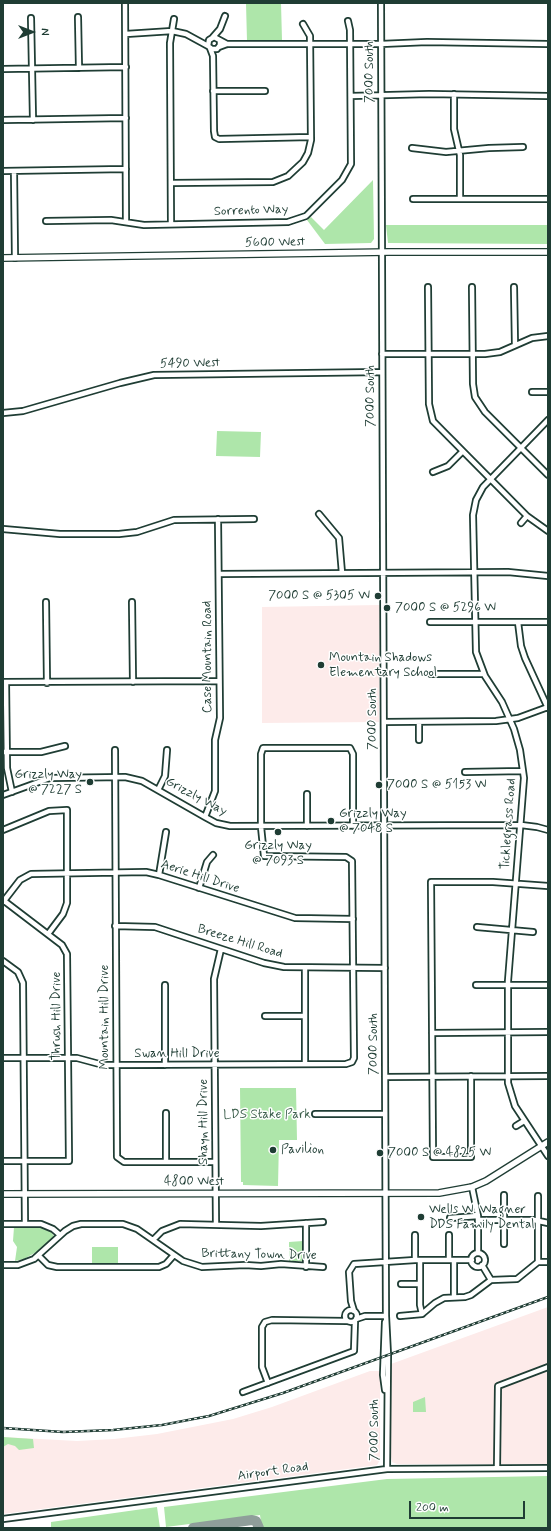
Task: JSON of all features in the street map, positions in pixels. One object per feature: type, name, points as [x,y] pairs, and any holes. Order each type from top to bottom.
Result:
[{"type":"main road","name":"5600 West","points":[[3,258],[381,252],[548,252]]},
{"type":"main road","name":"4800 West","points":[[3,1194],[439,1193],[472,1187],[498,1175],[548,1142]]},
{"type":"street","name":"7000 South","points":[[381,3],[386,1316],[388,1355],[386,1391],[386,1469]]},
{"type":"street","points":[[125,4],[126,222]]},
{"type":"street","points":[[213,56],[218,48],[220,29],[225,16]]},
{"type":"street","points":[[78,17],[79,68]]},
{"type":"street","points":[[31,18],[32,120]]},
{"type":"street","points":[[171,224],[170,41],[174,19]]},
{"type":"street","name":"Sorrento Way","points":[[46,221],[111,220],[140,224],[288,222],[299,220],[309,214],[342,180],[350,167],[351,96],[350,30],[348,21]]},
{"type":"street","points":[[170,183],[277,181],[292,174],[303,162],[309,149],[311,137],[310,44],[309,33],[303,24]]},
{"type":"street","points":[[201,41],[211,38],[220,29]]},
{"type":"street","points":[[126,34],[172,31],[186,34],[201,41],[209,47],[213,56],[214,131],[217,138],[311,137]]},
{"type":"street","points":[[211,38],[220,40],[227,44]]},
{"type":"street","points":[[209,47],[211,38]]},
{"type":"street","points":[[209,47],[218,48],[227,44],[380,44],[428,42],[548,44]]},
{"type":"street","points":[[3,69],[126,67]]},
{"type":"street","points":[[213,91],[266,91]]},
{"type":"street","points":[[454,94],[454,129],[459,151],[460,199]]},
{"type":"street","points":[[351,96],[454,94],[548,96]]},
{"type":"street","points":[[3,120],[126,118]]},
{"type":"street","points":[[412,148],[442,152],[523,147]]},
{"type":"street","points":[[3,171],[126,169]]},
{"type":"street","points":[[14,171],[15,258]]},
{"type":"street","points":[[413,199],[548,199]]},
{"type":"street","points":[[514,286],[514,345]]},
{"type":"street","points":[[428,287],[429,404],[433,424],[527,516],[548,531]]},
{"type":"street","points":[[472,287],[473,384],[477,401],[485,412],[548,475]]},
{"type":"street","points":[[382,354],[493,353],[532,338],[548,336]]},
{"type":"street","name":"5490 West","points":[[3,413],[24,411],[154,375],[382,372]]},
{"type":"street","points":[[532,392],[548,392]]},
{"type":"street","name":"Ticklegrass Road","points":[[548,420],[490,479],[480,491],[474,505],[475,647],[484,674],[510,719],[518,743],[523,771],[521,825],[508,985],[508,1076],[511,1097],[524,1121],[548,1156]]},
{"type":"street","points":[[433,472],[448,466],[462,452]]},
{"type":"street","points":[[319,514],[339,538],[342,574]]},
{"type":"street","points":[[521,523],[527,516]]},
{"type":"street","name":"Case Mountain Road","points":[[205,817],[215,791],[214,740],[220,718],[218,519]]},
{"type":"street","points":[[3,529],[60,534],[119,534],[137,532],[174,520],[254,519]]},
{"type":"street","points":[[219,574],[517,572],[548,576]]},
{"type":"street","points":[[46,602],[47,683]]},
{"type":"street","points":[[132,602],[133,682]]},
{"type":"street","points":[[430,622],[548,622]]},
{"type":"street","points":[[384,722],[482,722],[510,719],[548,707],[520,646],[518,622]]},
{"type":"street","points":[[431,674],[484,674]]},
{"type":"street","points":[[12,792],[7,774],[5,752],[4,682],[219,681]]},
{"type":"street","points":[[419,722],[419,740]]},
{"type":"street","points":[[5,752],[41,752],[65,746]]},
{"type":"street","points":[[353,826],[353,754],[350,748],[263,748],[261,754],[262,852],[265,857],[346,857],[351,859],[353,864],[353,968]]},
{"type":"street","name":"Mountain Hill Drive","points":[[115,750],[117,1157],[124,1162],[215,1162]]},
{"type":"street","points":[[158,790],[166,776],[167,750]]},
{"type":"street","points":[[465,772],[523,771]]},
{"type":"street","name":"Grizzly Way","points":[[3,795],[50,778],[114,776],[133,778],[158,790],[205,817],[224,825],[521,825],[548,830]]},
{"type":"street","points":[[307,794],[307,826]]},
{"type":"street","points":[[3,830],[49,811],[67,810],[67,906],[48,934]]},
{"type":"street","points":[[159,875],[166,832]]},
{"type":"street","points":[[199,888],[207,862],[213,855]]},
{"type":"street","name":"Aerie Hill Drive","points":[[3,901],[20,880],[27,875],[36,873],[146,872],[295,918],[353,919]]},
{"type":"street","points":[[472,1076],[471,1157],[434,1157],[431,882],[516,883],[548,886]]},
{"type":"street","name":"Thrush Hill Drive","points":[[3,901],[62,945],[67,954],[69,1161],[24,1161]]},
{"type":"street","name":"Breeze Hill Road","points":[[115,926],[155,927],[271,965],[305,968],[385,968]]},
{"type":"street","points":[[477,927],[533,932]]},
{"type":"street","name":"Shayn Hill Drive","points":[[216,1224],[214,974],[221,949]]},
{"type":"street","points":[[3,961],[18,972],[24,983],[25,1224]]},
{"type":"street","points":[[305,968],[305,1064]]},
{"type":"street","name":"Swan Hill Drive","points":[[3,1058],[80,1058],[100,1065],[348,1064],[352,1062],[354,1058],[353,968]]},
{"type":"street","points":[[165,985],[165,1065]]},
{"type":"street","points":[[476,985],[548,985]]},
{"type":"street","points":[[265,1016],[305,1016]]},
{"type":"street","points":[[432,1032],[548,1032]]},
{"type":"street","points":[[385,1077],[548,1076]]},
{"type":"street","points":[[166,1113],[166,1162]]},
{"type":"street","points":[[315,1114],[385,1114]]},
{"type":"street","points":[[516,1126],[524,1121]]},
{"type":"street","points":[[3,1161],[24,1161]]},
{"type":"street","points":[[472,1187],[478,1218],[478,1253]]},
{"type":"street","points":[[504,1195],[504,1244]]},
{"type":"street","points":[[538,1196],[538,1262]]},
{"type":"street","points":[[450,1218],[534,1220],[548,1223]]},
{"type":"street","points":[[306,1222],[306,1267]]},
{"type":"street","points":[[153,1240],[162,1231],[172,1226],[186,1224],[261,1226],[323,1222]]},
{"type":"street","points":[[3,1224],[46,1226],[60,1235]]},
{"type":"street","name":"Brittany Town Drive","points":[[3,1265],[18,1265],[39,1256],[60,1235],[70,1228],[81,1224],[116,1224],[137,1228],[183,1261],[202,1266],[245,1264],[261,1266],[281,1264],[306,1267],[323,1267]]},
{"type":"street","points":[[415,1235],[422,1314]]},
{"type":"street","points":[[449,1235],[454,1297]]},
{"type":"street","points":[[472,1260],[474,1254],[478,1253]]},
{"type":"street","points":[[472,1260],[476,1266],[482,1265],[485,1262],[485,1258],[478,1253]]},
{"type":"street","points":[[39,1256],[52,1266],[159,1267],[166,1264],[174,1255]]},
{"type":"street","points":[[352,1321],[355,1312],[351,1301],[349,1272],[352,1265],[356,1263],[417,1260],[472,1260]]},
{"type":"street","points":[[400,1316],[422,1314],[440,1300],[471,1295],[491,1280],[517,1279],[538,1262],[548,1262]]},
{"type":"street","points":[[482,1265],[491,1280]]},
{"type":"street","points":[[401,1284],[420,1284]]},
{"type":"street","points":[[346,1313],[351,1301]]},
{"type":"street","points":[[336,1319],[346,1313],[355,1312],[365,1316]]},
{"type":"street","points":[[243,1392],[354,1351],[354,1329],[352,1321],[346,1313]]},
{"type":"street","points":[[268,1383],[262,1367],[262,1327],[265,1322],[272,1320],[336,1319],[352,1321],[365,1316],[386,1316]]},
{"type":"street","points":[[497,1468],[498,1386],[548,1367]]},
{"type":"street","name":"Airport Road","points":[[3,1519],[386,1469],[548,1468]]},
{"type":"shaded area","name":"Mountain Shadows Elementary School","points":[[380,605],[379,722],[262,723],[262,607]]},
{"type":"shaded area","points":[[548,1307],[548,1464],[397,1464],[392,1462],[391,1364]]},
{"type":"shaded area","points":[[370,1371],[380,1371],[380,1460],[377,1465],[3,1514],[3,1437],[77,1441],[114,1439],[157,1434],[233,1419],[272,1407]]},
{"type":"green space","points":[[246,3],[281,3],[282,40],[247,41]]},
{"type":"green space","points":[[373,180],[374,239],[371,243],[325,244],[307,220],[311,217],[324,230]]},
{"type":"green space","points":[[386,225],[548,225],[548,244],[388,243]]},
{"type":"green space","points":[[217,431],[261,432],[260,457],[216,456]]},
{"type":"green space","name":"LDS Stake Park","points":[[240,1088],[296,1088],[297,1140],[279,1140],[278,1186],[243,1185],[243,1182],[241,1182]]},
{"type":"green space","points":[[14,1227],[42,1228],[51,1232],[54,1236],[38,1251],[24,1259],[15,1261],[17,1247],[13,1241]]},
{"type":"green space","points":[[303,1241],[302,1261],[289,1261],[289,1242]]},
{"type":"green space","points":[[92,1247],[118,1247],[118,1263],[92,1263]]},
{"type":"green space","points":[[425,1397],[426,1412],[413,1412],[413,1402]]},
{"type":"green space","points":[[3,1437],[33,1439],[34,1448],[19,1450],[15,1446],[8,1444],[3,1447]]},
{"type":"green space","points":[[548,1476],[548,1528],[262,1528],[260,1515],[166,1527],[164,1507],[387,1479]]},
{"type":"green space","points":[[157,1507],[160,1528],[51,1528],[51,1522]]},
{"type":"taxiway","points":[[193,1528],[252,1520],[256,1521],[259,1528]]},
{"type":"railway","points":[[3,1428],[63,1432],[113,1430],[162,1425],[209,1416],[283,1393],[548,1297]]},
{"type":"place","name":"7000 S @ 5305 W","points":[[378,596]]},
{"type":"place","name":"7000 S @ 5296 W","points":[[387,608]]},
{"type":"place","name":"Mountain Shadows Elementary School","points":[[321,665]]},
{"type":"place","name":"Grizzly Way @ 7227 S","points":[[90,782]]},
{"type":"place","name":"7000 S @ 5153 W","points":[[379,785]]},
{"type":"place","name":"Grizzly Way @ 7048 S","points":[[331,821]]},
{"type":"place","name":"Grizzly Way @ 7093 S","points":[[278,832]]},
{"type":"place","name":"Pavilion","points":[[273,1150]]},
{"type":"place","name":"7000 S @ 4825 W","points":[[380,1153]]},
{"type":"place","name":"Wells W. Wagner DDS Family Dental","points":[[421,1217]]}]
